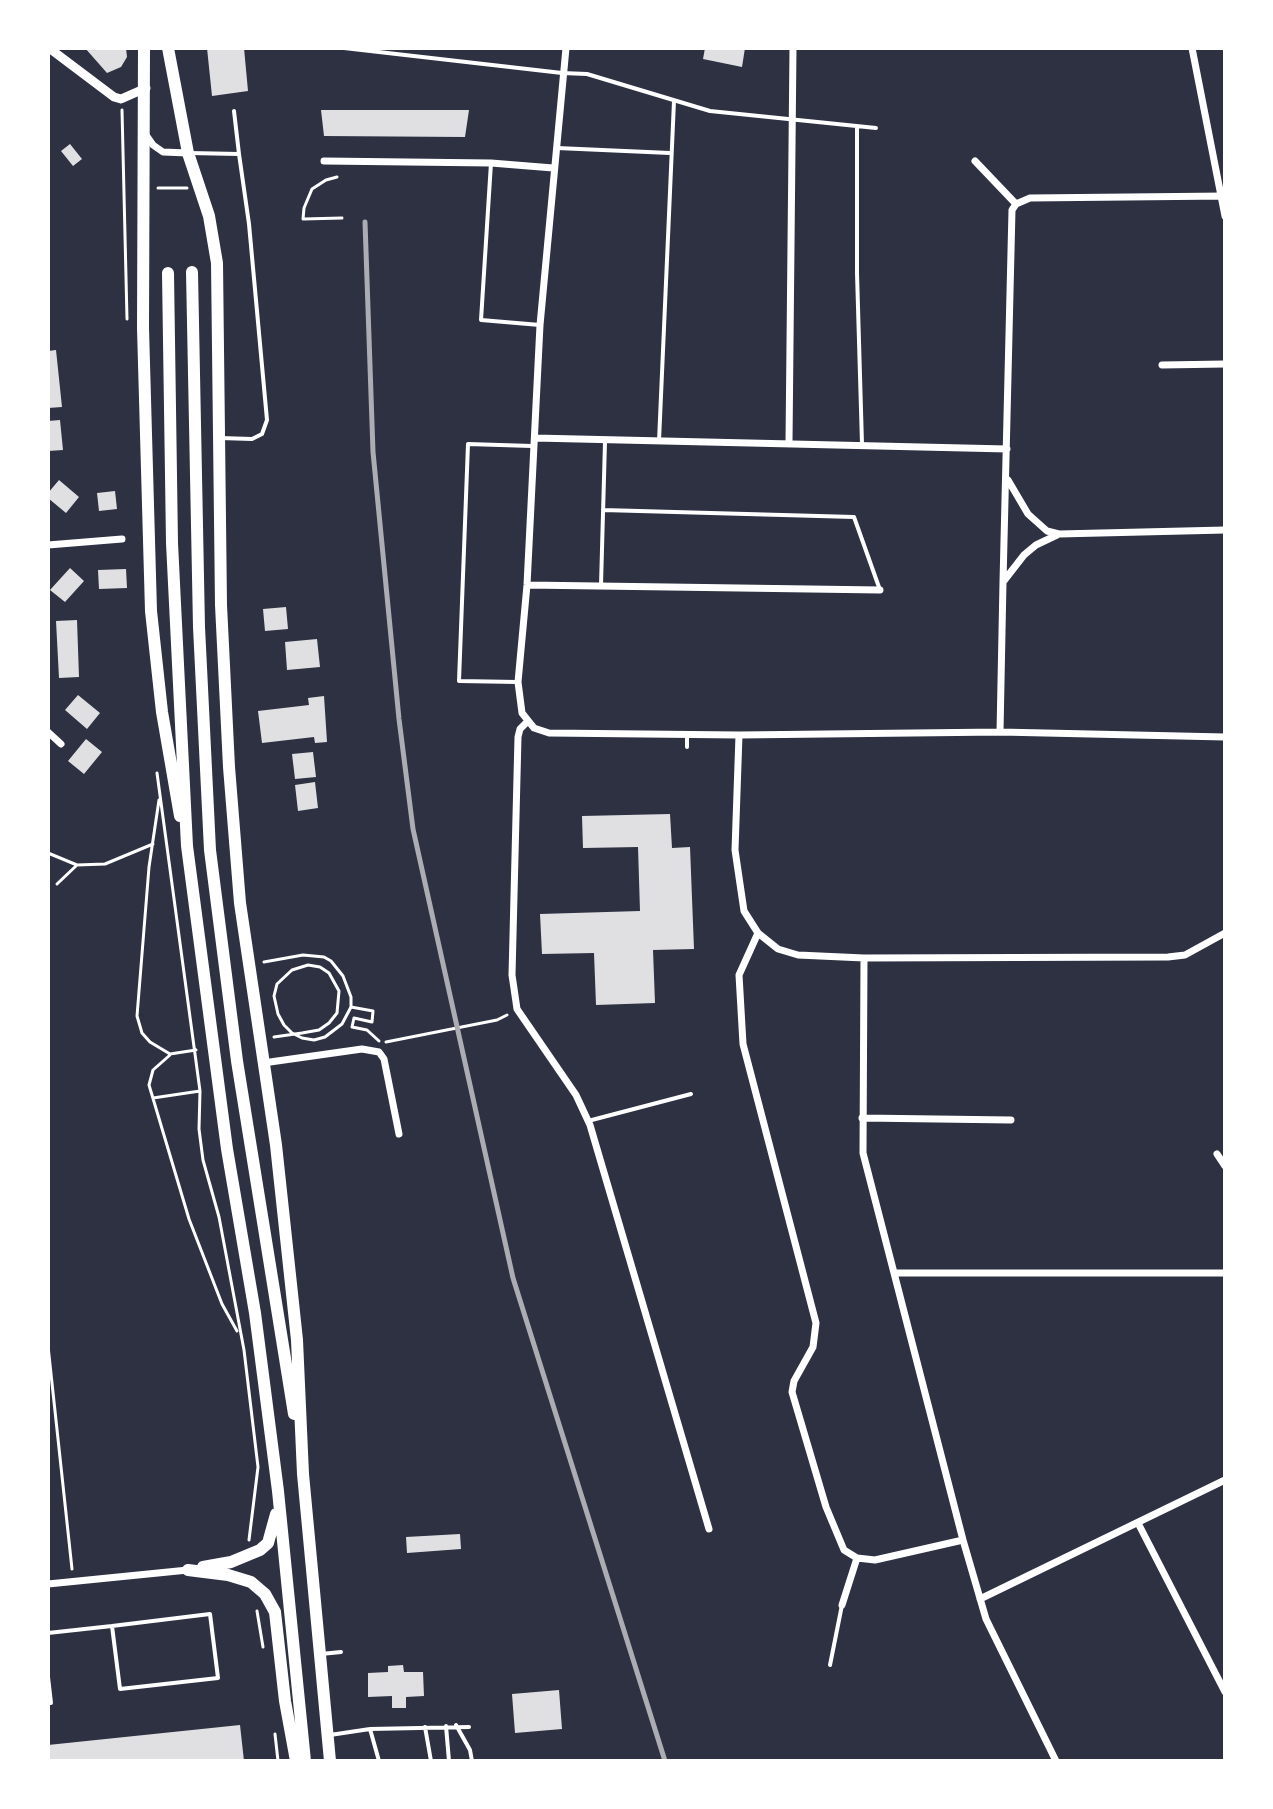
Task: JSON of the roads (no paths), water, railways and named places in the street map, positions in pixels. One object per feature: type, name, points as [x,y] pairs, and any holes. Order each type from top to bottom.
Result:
[{"type":"highway","points":[[144,48],[146,134],[142,189],[146,493],[151,611],[162,712],[187,846]]},
{"type":"highway","points":[[168,48],[188,153],[209,216],[217,263],[217,438],[224,705],[240,903],[276,1145],[297,1340],[303,1474],[330,1761]]},
{"type":"highway","points":[[192,272],[199,627],[210,850],[237,1061],[303,1474]]},
{"type":"highway","points":[[168,273],[172,543],[187,846],[215,1065],[255,1313],[278,1491],[305,1761]]},
{"type":"highway","points":[[188,1570],[231,1562],[260,1550],[268,1543],[274,1526],[278,1491]]},
{"type":"highway","points":[[188,1570],[228,1575],[251,1582],[265,1594],[275,1612],[285,1701],[296,1761]]},
{"type":"street","points":[[49,48],[109,95],[121,99],[146,88]]},
{"type":"street","points":[[566,48],[540,325],[527,585],[518,682],[522,713],[528,721],[540,732],[549,733],[739,735],[1000,732],[1225,737]]},
{"type":"street","points":[[789,442],[793,48]]},
{"type":"street","points":[[1192,48],[1225,216]]},
{"type":"street","points":[[146,134],[153,145],[163,152],[188,153]]},
{"type":"street","points":[[324,161],[491,163],[553,168]]},
{"type":"street","points":[[975,161],[1016,204]]},
{"type":"street","points":[[1000,732],[1012,210],[1016,204],[1030,198],[1222,196]]},
{"type":"street","points":[[1162,365],[1225,364]]},
{"type":"street","points":[[534,442],[606,439],[1007,449]]},
{"type":"street","points":[[1006,474],[1011,489],[1028,514],[1047,531],[1059,534],[1225,530]]},
{"type":"street","points":[[1003,582],[1011,568],[1030,550],[1059,534]]},
{"type":"street","points":[[48,545],[122,539]]},
{"type":"street","points":[[527,585],[880,590]]},
{"type":"street","points":[[528,721],[520,729],[518,737],[513,990],[517,1009],[576,1095],[588,1121],[709,1529]]},
{"type":"street","points":[[48,732],[61,744]]},
{"type":"street","points":[[739,735],[735,850],[744,911],[758,933],[778,949],[798,955],[864,958],[1168,957],[1185,955],[1225,933]]},
{"type":"street","points":[[758,933],[739,975],[743,1044],[816,1323],[813,1347],[794,1381],[792,1392],[826,1507],[844,1550],[857,1558],[875,1560],[963,1540]]},
{"type":"street","points":[[864,958],[863,1153],[980,1599],[1002,1655],[1056,1761]]},
{"type":"street","points":[[263,1063],[362,1049],[379,1052],[384,1059],[399,1134]]},
{"type":"street","points":[[862,1118],[1011,1120]]},
{"type":"street","points":[[1217,1154],[1225,1166]]},
{"type":"street","points":[[894,1273],[1225,1273]]},
{"type":"street","points":[[980,1599],[1225,1480]]},
{"type":"street","points":[[1138,1523],[1225,1692]]},
{"type":"street","points":[[842,1605],[857,1558]]},
{"type":"street","points":[[48,1584],[188,1570]]},
{"type":"lane","points":[[344,48],[587,74],[710,111],[876,128]]},
{"type":"lane","points":[[659,441],[674,101]]},
{"type":"lane","points":[[217,438],[252,439],[262,434],[267,420],[249,224],[234,111]]},
{"type":"lane","points":[[857,128],[862,444]]},
{"type":"lane","points":[[555,148],[670,153]]},
{"type":"lane","points":[[188,153],[239,154]]},
{"type":"lane","points":[[491,163],[481,320],[540,325]]},
{"type":"lane","points":[[601,587],[606,439]]},
{"type":"lane","points":[[518,682],[459,681],[468,444],[534,442]]},
{"type":"lane","points":[[603,510],[854,517],[880,590]]},
{"type":"lane","points":[[687,735],[687,747]]},
{"type":"lane","points":[[588,1121],[691,1094]]},
{"type":"lane","points":[[830,1665],[842,1605]]},
{"type":"lane","points":[[48,1633],[210,1614],[218,1678],[120,1689],[112,1626]]},
{"type":"lane","points":[[318,1654],[341,1652]]},
{"type":"lane","points":[[48,1677],[51,1703],[48,1703]]},
{"type":"lane","points":[[456,1725],[470,1750],[472,1761]]},
{"type":"lane","points":[[446,1726],[449,1761]]},
{"type":"lane","points":[[425,1727],[431,1761]]},
{"type":"lane","points":[[328,1735],[370,1729],[469,1727]]},
{"type":"lane","points":[[370,1729],[379,1761]]},
{"type":"railway","points":[[365,222],[373,452],[413,829],[513,1278],[665,1761]]}]
